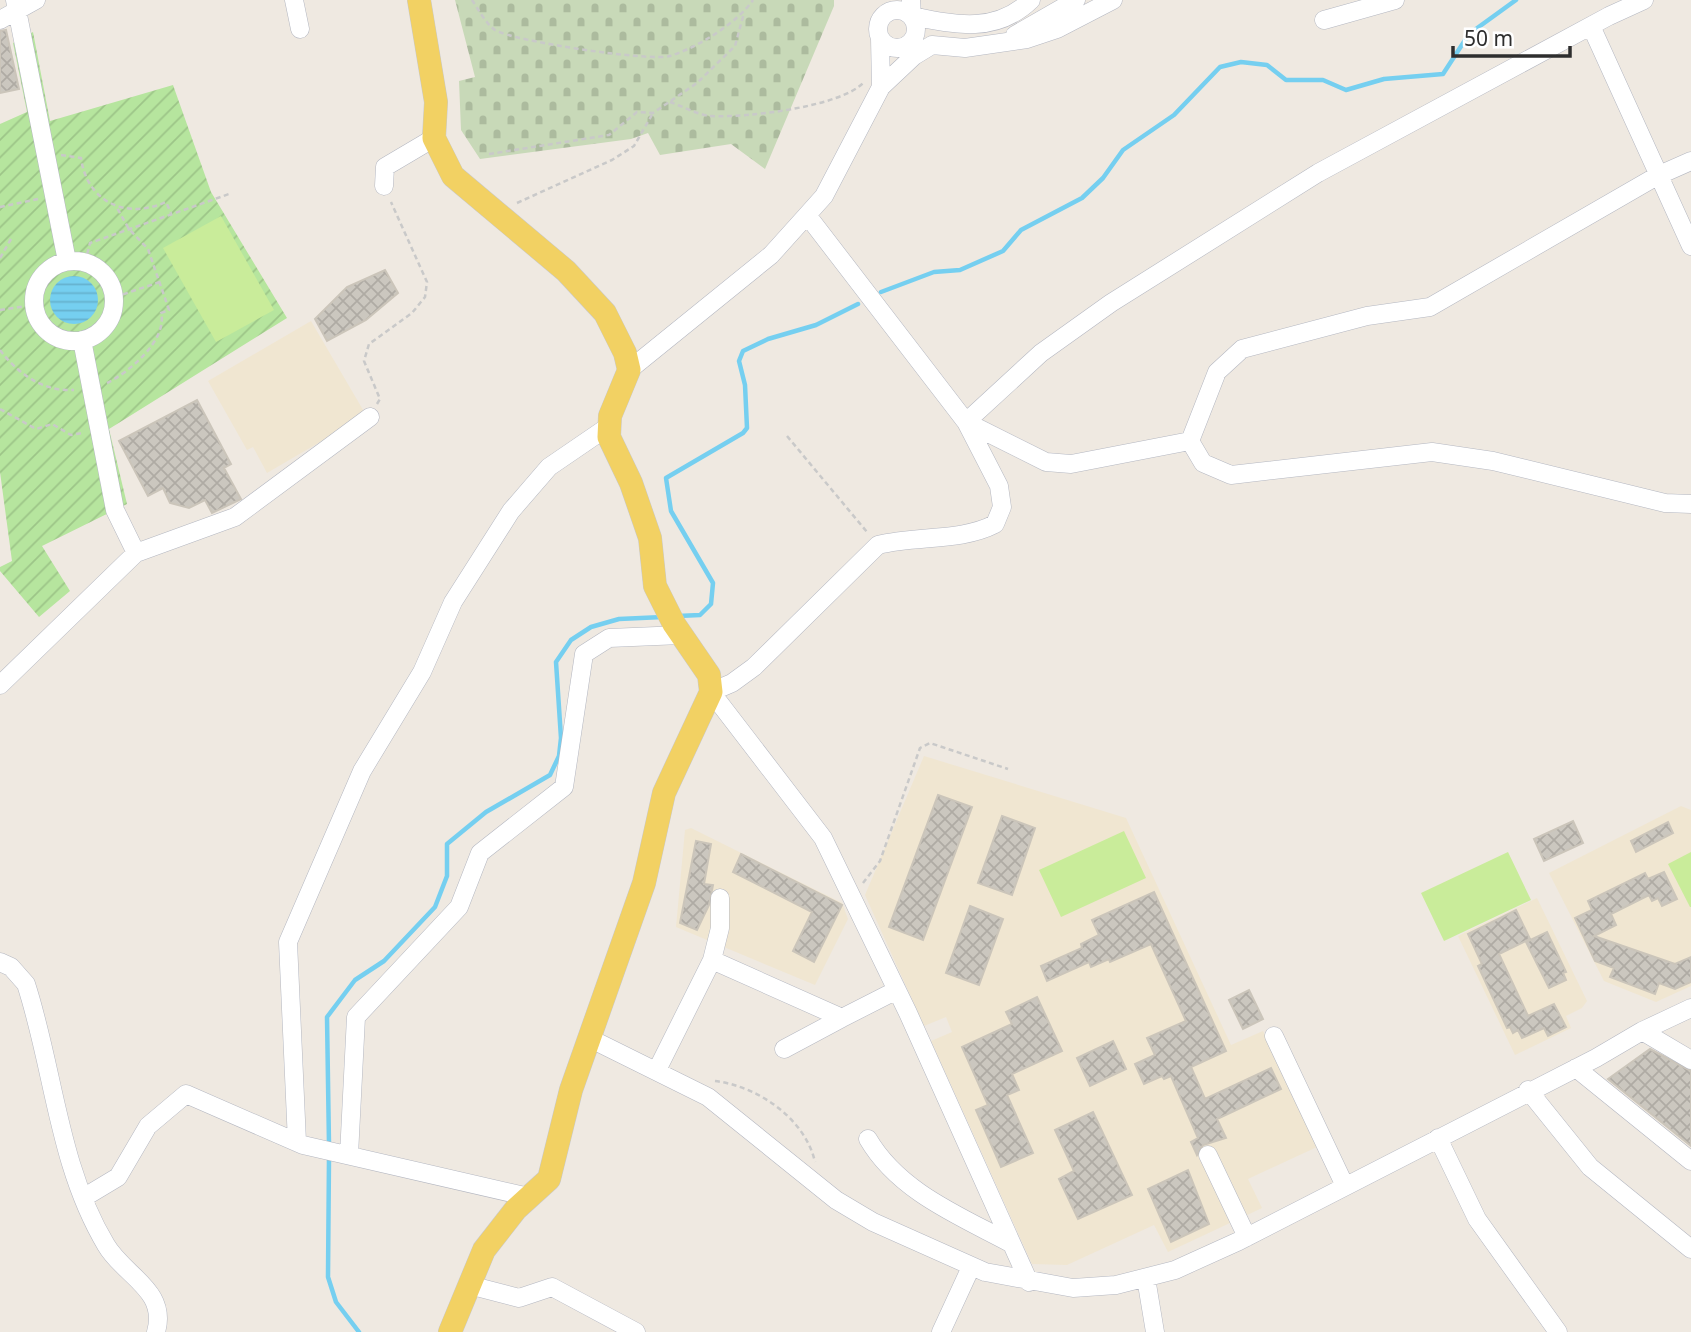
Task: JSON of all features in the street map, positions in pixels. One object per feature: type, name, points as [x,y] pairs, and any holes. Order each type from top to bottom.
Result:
[{"type":"main road","points":[[419,0],[436,102],[434,138],[453,176],[566,271],[605,313],[625,353],[629,370],[610,416],[609,437],[631,483],[650,538],[655,586],[674,623],[709,675],[711,692],[664,793],[643,883],[571,1090],[549,1180],[529,1197],[484,1250],[450,1332]]},
{"type":"street","points":[[0,20],[17,5],[36,0]]},
{"type":"street","points":[[294,0],[300,29]]},
{"type":"street","points":[[984,24],[1007,18],[1031,0]]},
{"type":"street","points":[[1000,45],[1024,30],[1083,5],[1112,0]]},
{"type":"street","points":[[1324,20],[1395,0]]},
{"type":"street","points":[[966,422],[1041,353],[1111,303],[1318,173],[1591,26],[1608,8],[1644,0]]},
{"type":"street","points":[[17,5],[55,195],[76,261]]},
{"type":"street","points":[[880,38],[890,47],[932,45],[965,48],[1000,45],[1057,29],[1083,5]]},
{"type":"street","points":[[884,83],[878,26],[893,6],[901,10],[911,8],[957,25],[984,24],[1024,30],[1057,29]]},
{"type":"street","points":[[629,370],[771,255],[824,195],[917,28],[911,8]]},
{"type":"street","points":[[1591,26],[1691,246]]},
{"type":"street","points":[[884,83],[914,56],[932,45]]},
{"type":"street","points":[[384,186],[385,167],[434,138]]},
{"type":"street","points":[[1190,442],[1217,372],[1242,349],[1367,316],[1430,307],[1657,176],[1691,161]]},
{"type":"street","points":[[807,215],[966,422],[999,486],[1002,507],[995,524],[977,533],[900,540],[878,545],[754,667],[732,683],[711,692],[824,838],[897,990],[1029,1282]]},
{"type":"street","points":[[76,261],[107,276],[115,297],[113,314],[106,327],[96,336],[82,341],[55,337],[44,328],[34,305],[40,279],[48,269],[76,261]]},
{"type":"street","points":[[82,341],[115,510],[136,553]]},
{"type":"street","points":[[0,685],[136,553],[235,517],[370,417]]},
{"type":"street","points":[[966,422],[1046,462],[1071,464],[1190,442]]},
{"type":"street","points":[[297,1142],[288,942],[362,771],[422,672],[453,602],[511,512],[549,467],[609,426]]},
{"type":"street","points":[[1190,442],[1203,463],[1231,475],[1432,452],[1493,461],[1665,503],[1691,504]]},
{"type":"street","points":[[336,1152],[356,1017],[459,906],[480,853],[564,787],[584,654],[609,638],[674,623]]},
{"type":"street","points":[[657,1070],[712,960],[720,928],[720,898]]},
{"type":"street","points":[[712,960],[842,1018]]},
{"type":"street","points":[[0,962],[10,967],[26,984],[60,1127],[83,1198],[118,1264],[145,1286],[154,1301],[160,1317],[156,1332]]},
{"type":"street","points":[[784,1049],[897,990]]},
{"type":"street","points":[[589,1038],[708,1097],[809,1179],[873,1222],[971,1267],[1029,1282],[1073,1288],[1115,1285],[1175,1270],[1247,1237],[1691,1008]]},
{"type":"street","points":[[1642,1031],[1691,1060]]},
{"type":"street","points":[[1274,1036],[1345,1186]]},
{"type":"street","points":[[1576,1068],[1691,1161]]},
{"type":"street","points":[[1528,1090],[1590,1167],[1691,1249]]},
{"type":"street","points":[[83,1198],[118,1177],[148,1126],[186,1094],[297,1142],[529,1197]]},
{"type":"street","points":[[1438,1138],[1478,1219],[1558,1332]]},
{"type":"street","points":[[868,1139],[880,1160],[945,1211],[1012,1244]]},
{"type":"street","points":[[1208,1155],[1247,1237]]},
{"type":"street","points":[[941,1332],[971,1267]]},
{"type":"street","points":[[1146,1278],[1155,1332]]},
{"type":"street","points":[[469,1285],[519,1298],[552,1287],[636,1332]]},
{"type":"path","points":[[472,0],[495,30],[556,47],[667,57],[696,44],[744,13]]},
{"type":"path","points":[[505,219],[522,200],[612,160],[634,146],[653,113],[697,83],[735,46],[744,13],[753,0]]},
{"type":"path","points":[[670,102],[710,116],[804,107],[859,88],[881,61]]},
{"type":"path","points":[[489,154],[608,135],[636,112],[653,113]]},
{"type":"path","points":[[0,350],[22,374],[45,387],[66,391],[92,389],[124,375],[150,346],[163,320],[161,313],[169,310],[148,249],[129,229],[117,208],[90,187],[81,158],[57,155],[48,158]]},
{"type":"path","points":[[370,417],[380,398],[364,361],[369,344],[412,313],[425,297],[427,282],[384,186]]},
{"type":"path","points":[[76,261],[90,243],[229,194]]},
{"type":"path","points":[[0,207],[55,195]]},
{"type":"path","points":[[117,208],[136,211],[166,202],[172,214]]},
{"type":"path","points":[[0,258],[11,239]]},
{"type":"path","points":[[115,297],[160,282]]},
{"type":"path","points":[[0,309],[34,305]]},
{"type":"path","points":[[0,409],[36,429],[52,424],[71,435],[99,429]]},
{"type":"path","points":[[787,436],[878,545]]},
{"type":"path","points":[[852,897],[880,861],[920,748],[930,743],[1009,769]]},
{"type":"path","points":[[688,1087],[695,1079],[736,1083],[791,1117],[814,1157],[817,1168],[809,1179]]},
{"type":"shaded area","points":[[311,321],[366,415],[267,473],[253,447],[247,450],[208,381]]},
{"type":"shaded area","points":[[924,756],[1126,818],[1231,1045],[1263,1031],[1317,1147],[1248,1179],[1262,1208],[1168,1252],[1154,1225],[1067,1265],[1032,1264],[931,1041],[952,1032],[946,1017],[924,1026],[865,895]]},
{"type":"shaded area","points":[[1681,806],[1691,810],[1691,986],[1656,1002],[1604,981],[1549,873]]},
{"type":"shaded area","points":[[691,828],[842,903],[848,919],[815,985],[676,927],[685,830]]},
{"type":"shaded area","points":[[1537,898],[1587,1001],[1582,1008],[1566,1016],[1571,1028],[1515,1055],[1458,936]]},
{"type":"green space","points":[[455,0],[834,0],[834,6],[765,169],[731,144],[660,155],[648,133],[631,139],[480,159],[461,130],[459,81],[475,77]]},
{"type":"green space","points":[[33,32],[50,121],[173,85],[211,192],[287,318],[109,429],[127,504],[42,546],[70,591],[39,617],[0,571],[0,567],[12,561],[0,472],[0,124],[27,112],[13,43]]},
{"type":"green space","points":[[221,216],[274,310],[216,342],[163,248]]},
{"type":"green space","points":[[1124,831],[1146,878],[1061,917],[1039,870]]},
{"type":"green space","points":[[1508,852],[1531,900],[1444,941],[1421,893]]},
{"type":"green space","points":[[1691,852],[1691,907],[1690,907],[1668,864]]},
{"type":"water","points":[[74,276],[91,283],[98,300],[91,317],[74,324],[57,317],[50,300],[57,283]]},
{"type":"building","points":[[6,30],[19,89],[0,93],[0,31]]},
{"type":"building","points":[[385,270],[398,293],[366,320],[327,341],[315,319],[347,287]]},
{"type":"building","points":[[197,400],[231,464],[224,468],[241,499],[212,513],[205,500],[189,508],[170,503],[163,488],[148,496],[119,441]]},
{"type":"building","points":[[938,795],[972,807],[923,940],[889,927]]},
{"type":"building","points":[[1002,816],[1035,828],[1012,895],[978,883]]},
{"type":"building","points":[[1573,821],[1583,843],[1544,861],[1534,839]]},
{"type":"building","points":[[1668,822],[1673,833],[1636,852],[1631,841]]},
{"type":"building","points":[[696,841],[711,844],[704,884],[713,885],[709,905],[697,930],[680,923]]},
{"type":"building","points":[[741,854],[842,905],[814,962],[793,951],[812,912],[733,872]]},
{"type":"building","points":[[1664,872],[1677,899],[1662,906],[1658,898],[1652,901],[1649,895],[1611,914],[1616,925],[1594,936],[1675,964],[1691,957],[1691,982],[1675,989],[1659,983],[1655,994],[1610,977],[1614,968],[1595,961],[1575,918],[1592,910],[1588,901],[1645,873],[1648,879]]},
{"type":"building","points":[[1154,892],[1226,1051],[1191,1067],[1205,1099],[1271,1068],[1281,1089],[1217,1119],[1226,1138],[1203,1145],[1197,1155],[1191,1142],[1198,1138],[1171,1076],[1164,1079],[1162,1076],[1144,1084],[1135,1064],[1155,1055],[1147,1038],[1186,1021],[1151,944],[1110,962],[1109,959],[1091,967],[1089,962],[1047,981],[1041,966],[1082,948],[1081,944],[1099,935],[1092,920]]},
{"type":"building","points":[[970,906],[1003,919],[979,985],[946,973]]},
{"type":"building","points":[[1516,910],[1530,939],[1499,954],[1528,1016],[1554,1004],[1566,1027],[1548,1036],[1544,1028],[1522,1038],[1518,1030],[1513,1033],[1510,1027],[1507,1028],[1478,966],[1482,964],[1468,934]]},
{"type":"building","points":[[1547,932],[1566,972],[1563,973],[1566,980],[1549,988],[1526,942]]},
{"type":"building","points":[[1249,990],[1263,1019],[1243,1029],[1229,1000]]},
{"type":"building","points":[[1037,997],[1062,1051],[1012,1074],[1019,1090],[1007,1095],[1033,1153],[1001,1167],[976,1110],[988,1105],[962,1047],[1012,1024],[1006,1012]]},
{"type":"building","points":[[1113,1041],[1126,1069],[1090,1086],[1077,1058]]},
{"type":"building","points":[[1650,1049],[1691,1071],[1691,1146],[1608,1079]]},
{"type":"building","points":[[1093,1112],[1132,1195],[1078,1219],[1059,1179],[1074,1171],[1055,1130]]},
{"type":"building","points":[[1188,1170],[1209,1224],[1171,1242],[1148,1189]]},
{"type":"waterway","points":[[881,292],[934,272],[960,270],[1003,251],[1021,230],[1082,198],[1103,178],[1123,150],[1174,115],[1220,67],[1241,62],[1267,65],[1286,80],[1323,80],[1346,90],[1384,79],[1443,74],[1469,34],[1516,0]]},
{"type":"waterway","points":[[678,616],[700,615],[711,604],[713,583],[671,511],[666,478],[743,433],[747,428],[745,385],[739,361],[743,351],[768,339],[816,325],[858,304]]},
{"type":"waterway","points":[[329,1145],[327,1017],[355,980],[384,961],[435,907],[447,876],[447,844],[486,812],[550,775],[559,756],[561,738],[556,662],[571,640],[591,627],[619,619],[663,617]]},
{"type":"waterway","points":[[329,1157],[328,1277],[336,1302],[359,1332]]}]
